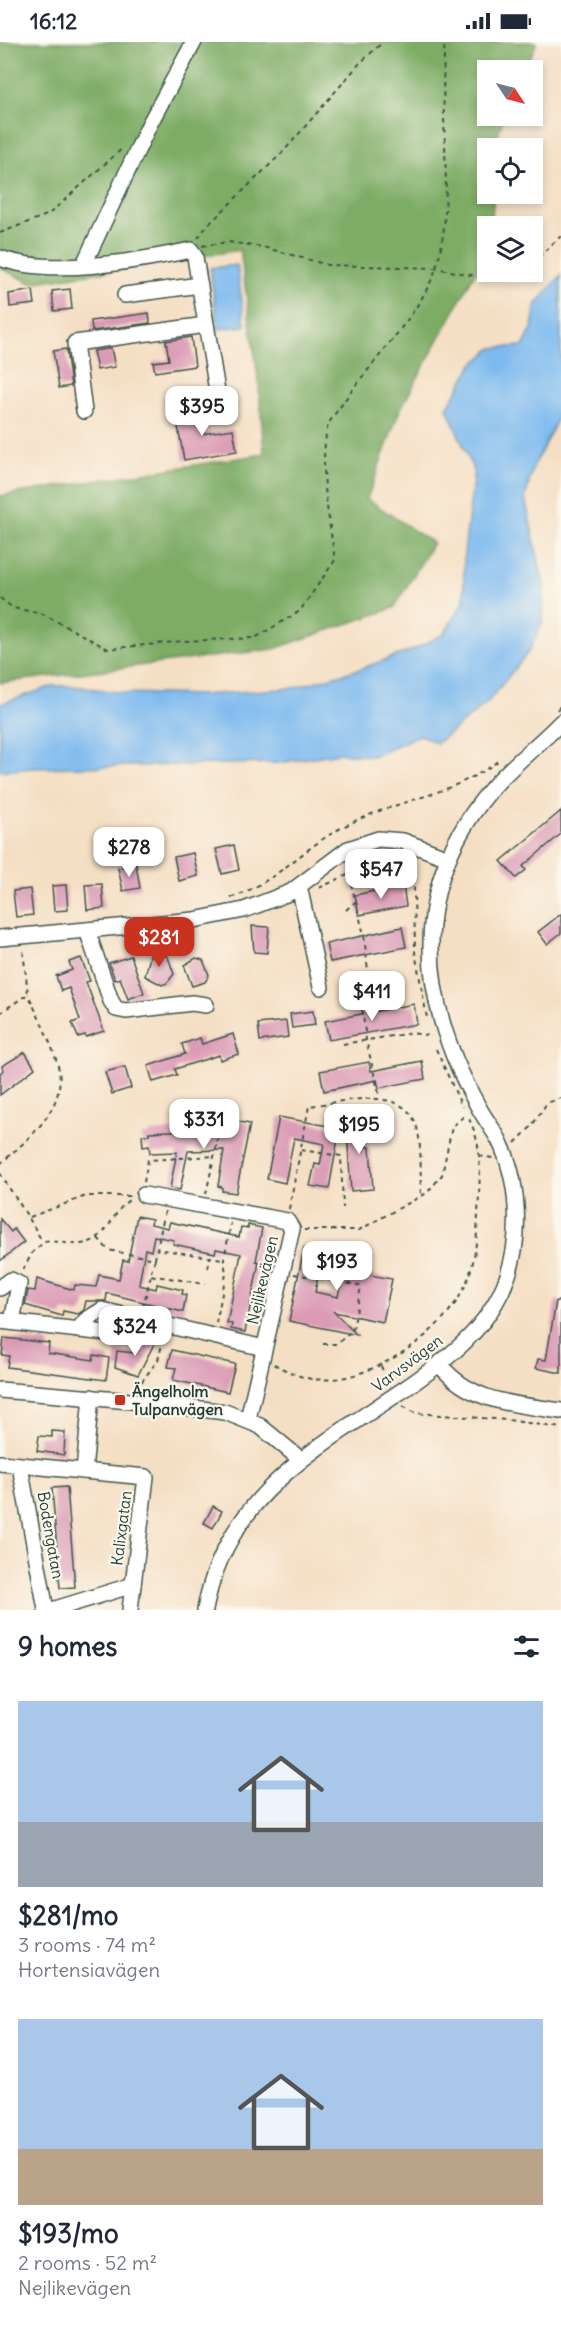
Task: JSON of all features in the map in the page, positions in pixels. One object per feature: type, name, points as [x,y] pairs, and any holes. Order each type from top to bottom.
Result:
[{"type":"street","points":[[84,264],[150,123],[194,42]]},
{"type":"street","points":[[0,258],[46,268],[148,259],[191,250],[195,257],[218,397]]},
{"type":"street","points":[[125,295],[200,285]]},
{"type":"street","points":[[84,411],[75,344],[206,325]]},
{"type":"street","name":"Varvsvägen","points":[[205,1610],[219,1564],[242,1524],[274,1483],[300,1459],[440,1365],[487,1317],[508,1276],[514,1238],[516,1202],[503,1152],[463,1076],[439,1007],[432,971],[430,933],[437,887],[448,858],[470,819],[495,784],[555,728]]},
{"type":"street","points":[[0,938],[194,920],[222,915],[277,899],[299,886],[348,849],[371,840],[390,838],[404,841],[448,858]]},
{"type":"street","points":[[299,886],[321,987]]},
{"type":"street","points":[[87,930],[111,1001],[116,1009],[126,1011],[192,1003],[206,1005]]},
{"type":"street","name":"Nejlikevägen","points":[[144,1195],[233,1211],[290,1225],[282,1272],[248,1419]]},
{"type":"street","points":[[0,1288],[11,1280],[18,1284],[6,1322],[115,1334],[126,1330],[140,1319]]},
{"type":"street","points":[[78,1330],[86,1320],[102,1310],[213,1336],[263,1353]]},
{"type":"street","points":[[440,1365],[451,1379],[471,1393],[512,1404],[561,1411]]},
{"type":"street","points":[[0,1390],[91,1397],[225,1412],[248,1419],[271,1433],[300,1459]]},
{"type":"street","points":[[0,1464],[84,1471],[91,1397]]},
{"type":"street","name":"Bodengatan","points":[[20,1466],[46,1610]]},
{"type":"street","name":"Kalixgatan","points":[[84,1471],[146,1477],[130,1610]]},
{"type":"street","points":[[52,1610],[133,1585]]},
{"type":"path","points":[[191,250],[207,226],[284,151],[360,63],[383,42]]},
{"type":"path","points":[[0,598],[13,608],[44,614],[108,649],[183,641],[255,638],[300,611],[335,560],[324,477],[327,427],[361,376],[405,321],[436,268],[445,201],[441,78],[445,42]]},
{"type":"path","points":[[0,233],[49,214],[124,147]]},
{"type":"path","points":[[543,253],[561,236]]},
{"type":"path","points":[[191,250],[208,243],[228,242],[263,247],[328,266],[436,268],[477,276]]},
{"type":"path","points":[[555,728],[561,705]]},
{"type":"path","points":[[230,899],[271,880],[321,839],[344,826],[464,784],[500,759]]},
{"type":"path","points":[[263,1353],[292,1373],[314,1379],[354,1375],[381,1366],[434,1325],[454,1303],[464,1287],[476,1245],[479,1156],[475,1133],[446,1075],[432,1036],[416,963],[415,895],[411,875],[401,864],[385,860],[367,865],[314,889],[306,890],[299,886]]},
{"type":"path","points":[[349,875],[364,935],[369,980]]},
{"type":"path","points":[[346,910],[355,902]]},
{"type":"path","points":[[0,1164],[33,1135],[55,1103],[60,1071],[28,994],[24,956]]},
{"type":"path","points":[[359,983],[366,1041],[380,1098]]},
{"type":"path","points":[[0,1013],[28,994]]},
{"type":"path","points":[[343,1044],[411,1033],[432,1036]]},
{"type":"path","points":[[421,1197],[419,1140],[414,1118],[402,1104],[380,1098],[309,1106],[290,1225],[359,1230],[421,1197],[440,1179],[450,1131],[466,1114]]},
{"type":"path","points":[[479,1156],[492,1159],[503,1152],[531,1126],[547,1103],[561,1098]]},
{"type":"path","points":[[203,1206],[220,1130]]},
{"type":"path","points":[[301,1150],[341,1156],[344,1208]]},
{"type":"path","points":[[144,1195],[144,1174],[148,1160],[214,1156]]},
{"type":"path","points":[[0,1173],[14,1198],[30,1217],[42,1243]]},
{"type":"path","points":[[18,1284],[29,1257],[42,1243],[49,1241],[83,1244],[98,1238],[109,1226],[118,1209],[140,1196],[86,1196],[30,1217]]},
{"type":"path","points":[[167,1199],[150,1275],[205,1284]]},
{"type":"path","points":[[213,1336],[226,1274],[224,1259],[233,1211]]},
{"type":"path","points":[[98,1238],[108,1250],[154,1259]]},
{"type":"path","points":[[157,1249],[224,1259]]},
{"type":"path","points":[[208,1268],[210,1257]]},
{"type":"path","points":[[282,1272],[361,1286],[353,1330],[337,1344],[323,1344]]},
{"type":"path","points":[[140,1319],[151,1275]]},
{"type":"path","points":[[127,1401],[158,1360],[167,1326]]},
{"type":"path","points":[[381,1366],[388,1384]]},
{"type":"path","points":[[399,1402],[414,1413],[486,1418],[561,1428]]},
{"type":"green space","points":[[0,42],[537,42],[529,60],[477,60],[477,126],[501,126],[498,138],[477,138],[477,204],[493,204],[492,216],[477,216],[477,269],[399,412],[367,499],[433,543],[394,608],[274,649],[0,683],[0,496],[264,454],[259,386],[240,250],[31,283],[0,268]]},
{"type":"water","points":[[237,265],[245,326],[218,329],[210,268]]},
{"type":"water","points":[[561,275],[561,412],[533,468],[525,498],[544,586],[543,621],[529,651],[487,703],[437,743],[420,735],[373,756],[339,753],[278,763],[35,768],[0,771],[0,704],[53,686],[73,686],[125,693],[201,695],[293,688],[360,669],[413,650],[444,634],[464,601],[464,553],[474,471],[447,408],[473,364],[492,348],[523,346],[532,329],[535,306]]},
{"type":"building","points":[[70,289],[72,309],[54,311],[52,291]]},
{"type":"building","points":[[33,290],[35,304],[10,307],[9,294]]},
{"type":"building","points":[[149,313],[150,323],[92,331],[91,321]]},
{"type":"building","points":[[191,337],[195,366],[155,372],[153,362],[169,360],[166,341]]},
{"type":"building","points":[[111,348],[115,367],[97,370],[93,351]]},
{"type":"building","points":[[66,349],[71,386],[59,388],[53,351]]},
{"type":"building","points":[[197,406],[202,434],[233,429],[237,451],[184,460],[175,410]]},
{"type":"building","points":[[561,811],[561,834],[523,866],[526,870],[516,878],[501,861]]},
{"type":"building","points":[[234,845],[239,870],[222,874],[216,849]]},
{"type":"building","points":[[193,853],[198,876],[179,881],[174,857]]},
{"type":"building","points":[[136,864],[140,888],[123,891],[118,868]]},
{"type":"building","points":[[102,884],[104,908],[87,910],[85,885]]},
{"type":"building","points":[[66,885],[68,910],[54,911],[52,886]]},
{"type":"building","points":[[403,885],[406,906],[359,915],[355,895]]},
{"type":"building","points":[[30,889],[33,915],[16,917],[13,891]]},
{"type":"building","points":[[561,914],[561,933],[547,944],[538,932]]},
{"type":"building","points":[[252,926],[269,927],[267,953],[254,952]]},
{"type":"building","points":[[402,927],[406,947],[330,962],[326,944]]},
{"type":"building","points":[[157,951],[168,957],[174,974],[167,983],[162,985],[145,976],[151,953]]},
{"type":"building","points":[[131,956],[144,993],[128,999],[120,978],[115,980],[109,963]]},
{"type":"building","points":[[81,958],[90,981],[86,982],[104,1031],[86,1037],[85,1035],[78,1037],[72,1023],[80,1020],[69,988],[61,991],[56,976],[72,970],[69,962]]},
{"type":"building","points":[[196,958],[203,960],[209,975],[205,982],[192,986],[184,965]]},
{"type":"building","points":[[414,1004],[417,1024],[329,1040],[325,1021]]},
{"type":"building","points":[[313,1011],[315,1025],[292,1028],[290,1014]]},
{"type":"building","points":[[286,1021],[288,1037],[260,1041],[258,1024]]},
{"type":"building","points":[[233,1034],[239,1054],[220,1060],[219,1055],[175,1069],[177,1075],[153,1082],[148,1066],[185,1054],[182,1044],[200,1038],[202,1044]]},
{"type":"building","points":[[25,1052],[35,1068],[0,1095],[0,1073],[4,1070],[2,1066]]},
{"type":"building","points":[[422,1061],[425,1079],[379,1088],[377,1080],[324,1091],[320,1071],[369,1062],[371,1071]]},
{"type":"building","points":[[125,1067],[131,1088],[112,1094],[105,1072]]},
{"type":"building","points":[[279,1117],[340,1128],[329,1189],[310,1186],[315,1164],[320,1165],[324,1144],[294,1138],[285,1183],[267,1179]]},
{"type":"building","points":[[364,1117],[366,1147],[370,1147],[373,1189],[351,1191],[346,1118]]},
{"type":"building","points":[[235,1121],[250,1124],[236,1193],[222,1191],[222,1187],[218,1186],[224,1150],[188,1151],[180,1190],[170,1188],[177,1152],[150,1153],[149,1146],[143,1147],[142,1135],[149,1135],[149,1132],[234,1128]]},
{"type":"building","points":[[137,1216],[152,1219],[151,1224],[168,1228],[170,1222],[239,1237],[241,1227],[248,1228],[248,1225],[262,1228],[256,1261],[259,1262],[245,1332],[231,1329],[232,1324],[227,1323],[241,1254],[216,1249],[215,1253],[173,1244],[174,1240],[154,1236],[151,1251],[145,1249],[139,1285],[156,1289],[157,1284],[183,1290],[182,1294],[186,1295],[183,1312],[107,1293],[106,1301],[86,1301],[84,1310],[78,1314],[63,1311],[62,1316],[25,1305],[28,1290],[35,1291],[37,1279],[74,1290],[75,1285],[96,1287],[99,1275],[119,1279],[123,1260],[128,1261]]},
{"type":"building","points":[[0,1219],[11,1232],[14,1229],[24,1242],[0,1261]]},
{"type":"building","points":[[304,1248],[363,1260],[360,1273],[392,1279],[383,1322],[334,1312],[357,1335],[289,1321]],"holes":[[[319,1271],[342,1275],[338,1297],[315,1292]]]},
{"type":"building","points":[[556,1301],[561,1301],[561,1373],[536,1368],[538,1359],[546,1360]]},
{"type":"building","points":[[146,1335],[156,1340],[138,1375],[115,1367],[117,1351],[135,1353]]},
{"type":"building","points":[[4,1338],[49,1343],[48,1353],[93,1360],[94,1355],[109,1358],[106,1380],[7,1367],[9,1356],[2,1355]]},
{"type":"building","points":[[172,1350],[235,1364],[228,1392],[173,1380],[176,1368],[168,1367]]},
{"type":"building","points":[[52,1431],[65,1432],[64,1455],[37,1451],[39,1436],[52,1437]]},
{"type":"building","points":[[67,1487],[75,1587],[60,1588],[52,1488]]},
{"type":"building","points":[[213,1506],[222,1511],[213,1528],[204,1523]]},
{"type":"place","name":"Ängelholm Tulpanvägen","points":[[120,1400]]}]
